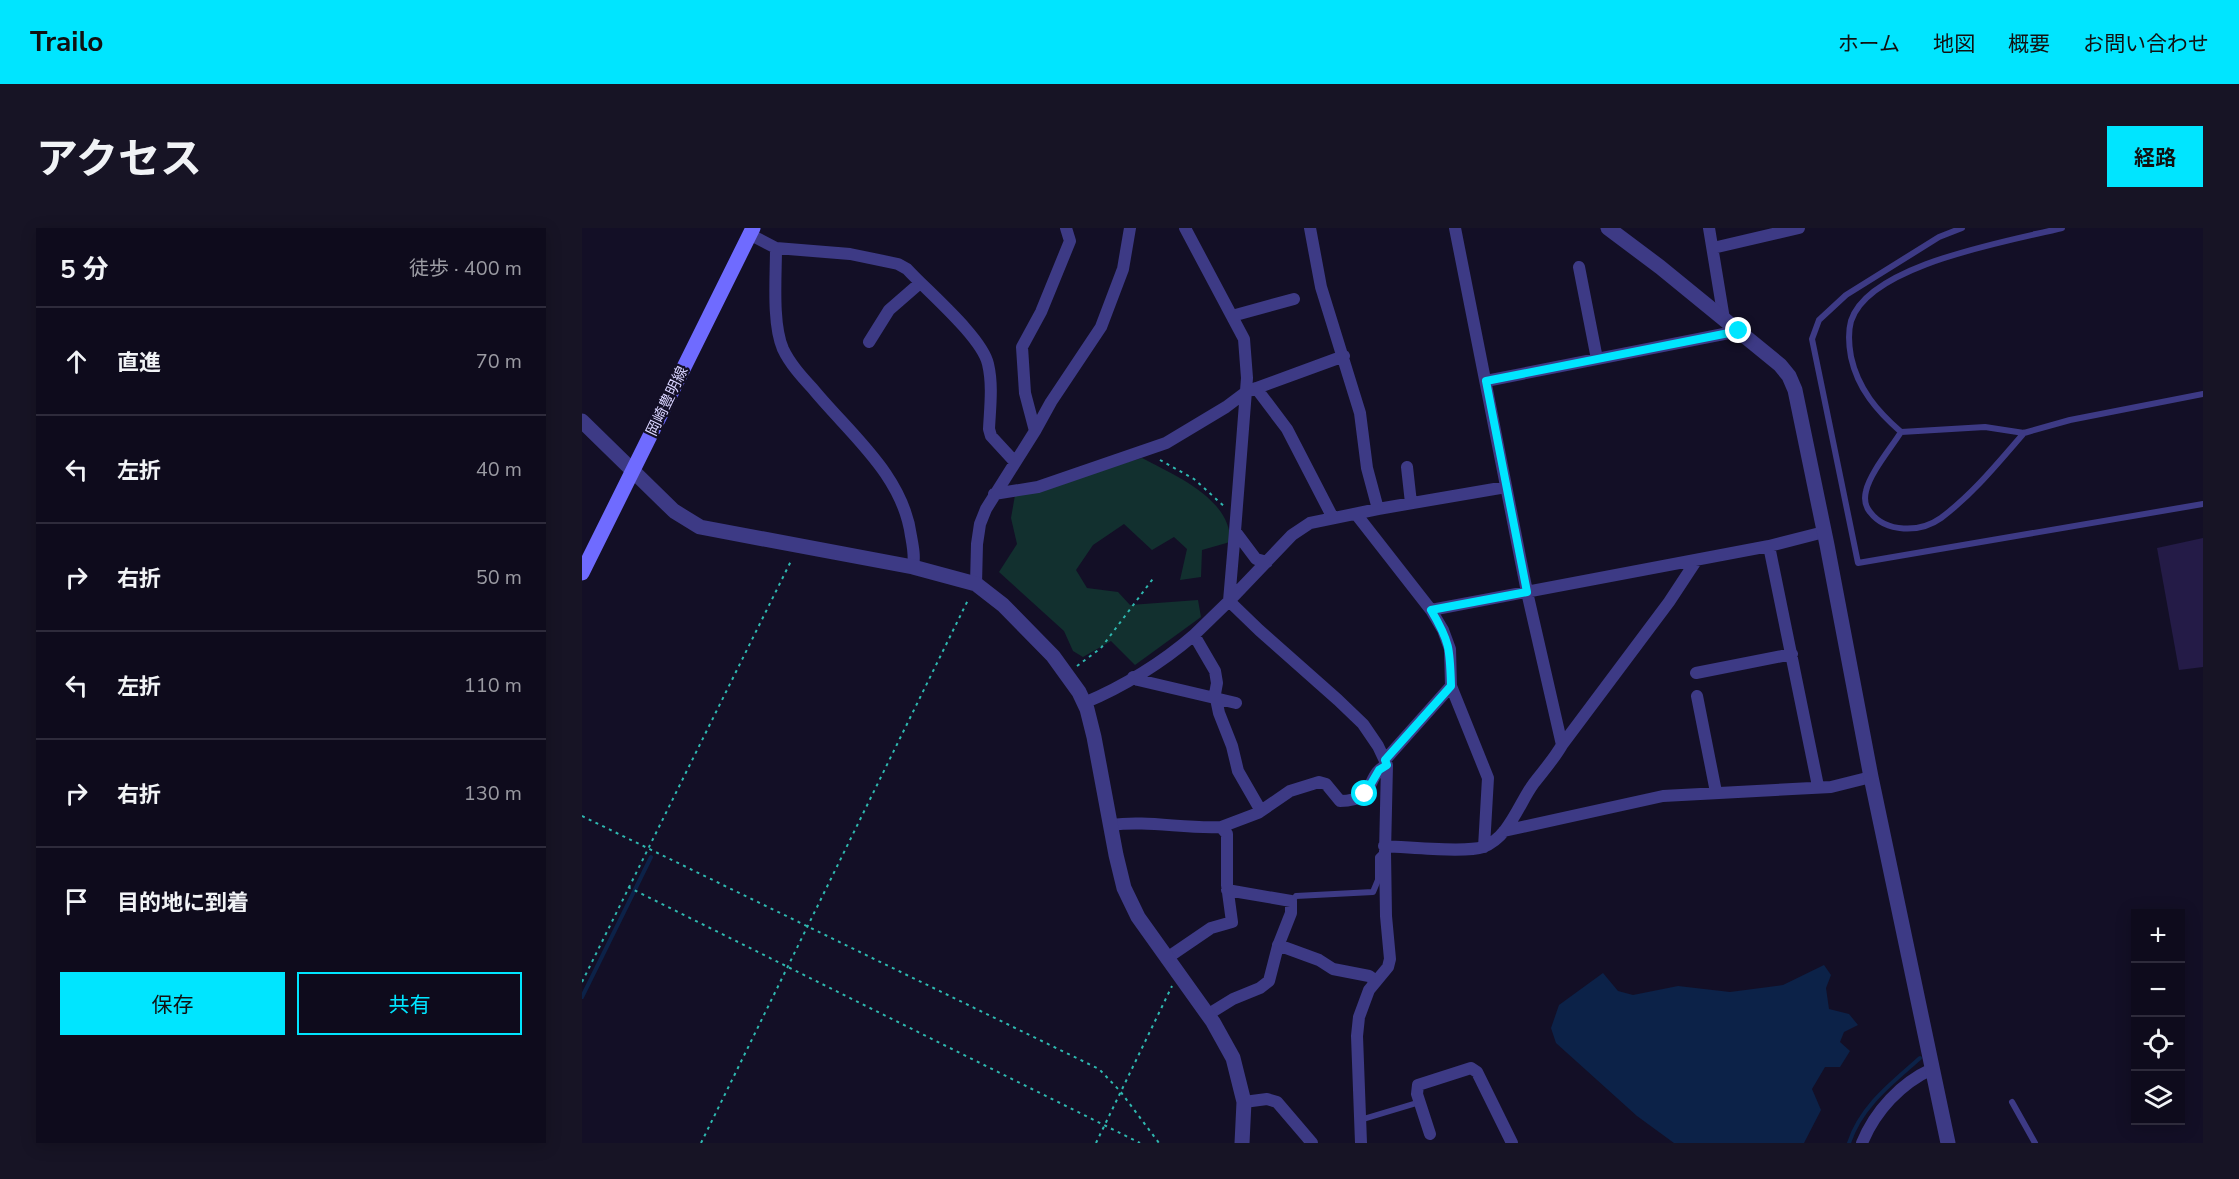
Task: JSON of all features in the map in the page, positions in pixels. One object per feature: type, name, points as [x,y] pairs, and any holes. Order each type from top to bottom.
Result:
[{"type":"main road","name":"岡崎豊明線","points":[[582,573],[751,231]]},
{"type":"street","points":[[1035,431],[1025,393],[1022,347],[1041,312],[1070,241],[1066,228]]},
{"type":"street","points":[[976,584],[976,544],[980,524],[994,494],[1014,461],[1101,327],[1123,269],[1130,228]]},
{"type":"street","points":[[1185,228],[1244,339],[1251,390],[1229,601]]},
{"type":"street","points":[[1310,228],[1322,287],[1360,413],[1367,468],[1378,509]]},
{"type":"street","points":[[1455,228],[1527,592],[1562,746]]},
{"type":"street","points":[[1608,228],[1780,365],[1789,376],[1795,390],[1871,777],[1948,1143]]},
{"type":"street","points":[[1709,228],[1724,319]]},
{"type":"street","points":[[1713,248],[1759,233],[1799,228]]},
{"type":"street","points":[[751,231],[776,248],[850,254],[898,264],[907,269],[965,329],[981,349],[988,362],[991,436],[1014,461]]},
{"type":"street","points":[[776,248],[777,327],[784,351],[833,414],[880,465],[898,494],[908,516],[915,558],[913,567]]},
{"type":"street","points":[[1579,267],[1597,359]]},
{"type":"street","points":[[869,342],[889,310],[920,283]]},
{"type":"street","points":[[1232,316],[1294,299]]},
{"type":"street","points":[[1486,381],[1739,331]]},
{"type":"street","points":[[994,494],[1038,487],[1166,443],[1251,390],[1344,356]]},
{"type":"street","points":[[1251,390],[1287,429],[1334,519]]},
{"type":"street","points":[[582,421],[674,511],[700,527],[913,567],[976,584],[1003,605],[1053,656],[1084,702],[1094,737],[1124,888],[1138,917],[1224,1040],[1233,1058],[1244,1102],[1242,1143]]},
{"type":"street","points":[[1407,467],[1411,503]]},
{"type":"street","points":[[1084,702],[1133,677],[1180,647],[1229,601],[1292,535],[1310,524],[1378,509],[1506,487]]},
{"type":"street","points":[[1356,514],[1431,610],[1443,630],[1450,649],[1451,686],[1488,778],[1484,847]]},
{"type":"street","points":[[1235,531],[1256,559],[1267,562]]},
{"type":"street","points":[[1431,610],[1695,561],[1824,532]]},
{"type":"street","points":[[1769,546],[1818,786]]},
{"type":"street","points":[[1384,849],[1484,847],[1504,831],[1535,783],[1551,765],[1562,746],[1669,603],[1695,561]]},
{"type":"street","points":[[1229,601],[1363,724],[1386,762],[1384,849],[1390,959],[1388,967],[1369,990],[1359,1017],[1357,1036],[1361,1143]]},
{"type":"street","points":[[1194,635],[1215,671],[1216,699],[1238,771],[1260,811]]},
{"type":"street","points":[[1695,673],[1791,654]]},
{"type":"street","points":[[1133,677],[1236,703]]},
{"type":"street","points":[[1111,825],[1124,823],[1221,827],[1260,811],[1290,791],[1319,782],[1326,784],[1340,801],[1362,796],[1379,770],[1451,686]]},
{"type":"street","points":[[1697,696],[1716,792]]},
{"type":"street","points":[[1504,831],[1663,796],[1831,787],[1871,777]]},
{"type":"street","points":[[1167,958],[1205,932],[1232,922],[1227,890],[1228,840],[1227,834],[1221,827]]},
{"type":"street","points":[[1207,1015],[1233,999],[1266,985],[1291,913],[1292,902],[1227,890]]},
{"type":"street","points":[[1278,945],[1319,960],[1333,969],[1369,976],[1376,981]]},
{"type":"street","points":[[1430,1134],[1416,1089],[1422,1083],[1467,1068],[1475,1070],[1512,1143]]},
{"type":"street","points":[[1862,1143],[1882,1108],[1918,1075],[1932,1069]]},
{"type":"street","points":[[1244,1102],[1267,1099],[1277,1102],[1312,1143]]},
{"type":"lane","points":[[1962,228],[1939,237],[1846,295],[1819,320],[1812,339],[1858,563],[2203,504]]},
{"type":"lane","points":[[2062,228],[1924,264],[1898,276],[1867,297],[1851,321],[1849,347],[1852,361],[1868,397],[1882,415],[1901,432],[1984,427],[2024,433],[2070,420],[2203,394]]},
{"type":"lane","points":[[1901,432],[1866,490],[1865,505],[1875,518],[1884,524],[1910,529],[1940,519],[1981,484],[2024,433]]},
{"type":"lane","points":[[1292,902],[1296,896],[1373,892],[1378,880],[1378,857],[1384,849]]},
{"type":"lane","points":[[1360,1120],[1420,1102]]},
{"type":"lane","points":[[2012,1102],[2035,1143]]},
{"type":"path","points":[[1147,450],[1194,479],[1236,517]]},
{"type":"path","points":[[582,982],[799,546]]},
{"type":"path","points":[[1067,674],[1101,648],[1155,576]]},
{"type":"path","points":[[701,1143],[976,584]]},
{"type":"path","points":[[582,816],[1099,1069],[1120,1091],[1159,1143]]},
{"type":"path","points":[[628,887],[1140,1143]]},
{"type":"path","points":[[1096,1143],[1172,985],[1181,978]]},
{"type":"green space","points":[[1142,458],[1199,490],[1211,501],[1222,513],[1228,527],[1230,542],[1202,550],[1201,577],[1180,580],[1187,549],[1174,537],[1152,550],[1124,524],[1093,545],[1076,570],[1087,588],[1118,592],[1130,605],[1198,600],[1201,617],[1135,665],[1111,641],[1083,657],[1073,651],[1064,631],[999,572],[1017,544],[1011,518],[1015,495]]},
{"type":"water","points":[[1824,965],[1831,975],[1826,988],[1829,1009],[1849,1014],[1858,1025],[1844,1032],[1840,1042],[1850,1051],[1840,1067],[1825,1067],[1812,1089],[1821,1110],[1804,1143],[1674,1143],[1637,1116],[1556,1043],[1551,1028],[1559,1005],[1603,973],[1618,991],[1633,995],[1678,986],[1730,992],[1783,985]]},
{"type":"building","points":[[2203,538],[2203,667],[2179,670],[2157,548]]},
{"type":"waterway","points":[[582,997],[651,857]]},
{"type":"waterway","points":[[1849,1143],[1869,1106],[1920,1058]]},
{"type":"route","points":[[1365,794],[1379,770],[1387,765],[1385,760],[1451,686],[1450,649],[1443,630],[1431,610],[1527,592],[1486,381],[1739,331]]}]
